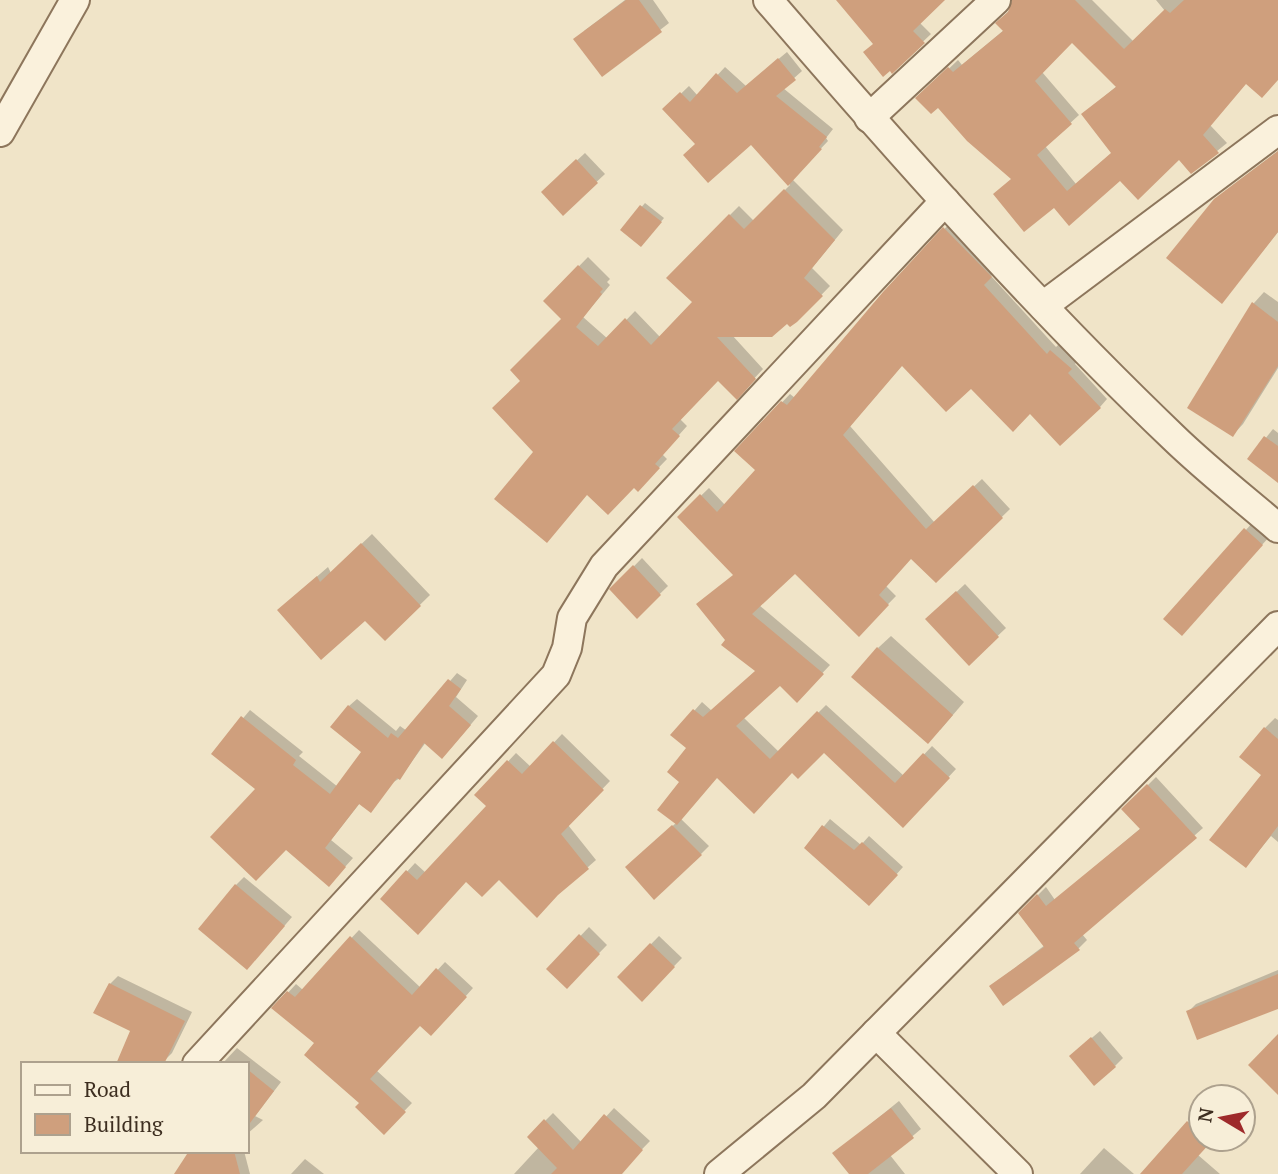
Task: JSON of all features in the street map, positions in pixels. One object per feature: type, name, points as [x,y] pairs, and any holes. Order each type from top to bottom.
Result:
[{"type":"street","points":[[0,132],[75,0]]},
{"type":"street","points":[[768,0],[869,118],[1043,306],[1175,439],[1278,528]]},
{"type":"street","points":[[869,118],[996,0]]},
{"type":"street","points":[[1043,306],[1278,130]]},
{"type":"street","points":[[199,1062],[556,676],[567,648],[572,618],[604,566],[945,201]]},
{"type":"street","points":[[719,1174],[814,1096],[1278,626]]},
{"type":"street","points":[[876,1033],[1018,1174]]},
{"type":"building","points":[[626,0],[639,0],[662,32],[602,77],[573,39]]},
{"type":"building","points":[[836,0],[945,0],[913,31],[925,43],[892,74],[890,71],[883,77],[863,52],[873,44]]},
{"type":"building","points":[[1012,0],[1075,0],[1124,49],[1165,9],[1170,13],[1184,0],[1278,0],[1278,80],[1262,98],[1246,84],[1203,135],[1219,153],[1191,174],[1179,160],[1138,200],[1120,181],[1069,226],[1054,208],[1024,232],[993,194],[1011,179],[967,141],[938,108],[931,114],[915,98],[948,67],[953,72],[1003,31],[995,23],[1008,12]],"holes":[[[1072,43],[1116,87],[1081,114],[1111,153],[1067,191],[1037,155],[1072,124],[1035,81]]]},
{"type":"building","points":[[778,58],[796,80],[776,96],[827,137],[819,147],[822,149],[788,186],[751,145],[708,183],[683,155],[695,144],[662,109],[680,92],[690,102],[716,73],[737,93]]},
{"type":"building","points":[[1278,151],[1278,232],[1222,304],[1166,258],[1214,199]]},
{"type":"building","points":[[576,159],[598,183],[563,216],[541,192]]},
{"type":"building","points":[[784,189],[835,240],[804,278],[823,296],[797,322],[790,327],[787,324],[772,337],[717,337],[756,379],[737,400],[718,381],[672,429],[680,436],[655,464],[660,468],[638,492],[634,488],[608,515],[587,495],[547,543],[494,499],[533,452],[492,408],[520,381],[510,370],[561,319],[543,301],[578,265],[603,289],[576,327],[598,346],[625,318],[651,345],[692,302],[666,278],[729,214],[744,229]]},
{"type":"building","points":[[640,205],[662,222],[641,247],[620,230]]},
{"type":"building","points":[[943,227],[992,277],[984,285],[1047,354],[1050,350],[1072,369],[1068,373],[1101,408],[1060,446],[1030,414],[1013,432],[971,389],[946,412],[902,366],[843,435],[926,529],[973,485],[1003,518],[936,583],[911,559],[879,595],[889,605],[859,637],[795,574],[752,614],[824,674],[797,703],[780,686],[736,726],[770,759],[817,711],[895,783],[923,753],[950,778],[903,828],[824,753],[798,779],[792,773],[754,814],[717,778],[677,825],[657,810],[679,782],[667,772],[686,748],[670,735],[693,709],[703,717],[755,671],[721,645],[725,640],[696,604],[733,575],[677,517],[700,494],[717,512],[755,470],[734,451],[781,401],[787,405],[883,292]]},
{"type":"building","points":[[1252,302],[1278,322],[1278,366],[1233,437],[1187,408]]},
{"type":"building","points":[[1264,436],[1278,446],[1278,483],[1247,459]]},
{"type":"building","points":[[1244,528],[1263,545],[1182,636],[1163,619]]},
{"type":"building","points":[[361,543],[421,606],[385,641],[365,621],[321,660],[277,610],[317,576],[320,582]]},
{"type":"building","points":[[633,565],[661,595],[637,619],[609,589]]},
{"type":"building","points":[[956,591],[999,637],[969,666],[925,619]]},
{"type":"building","points":[[877,647],[953,715],[928,744],[851,677]]},
{"type":"building","points":[[448,679],[461,689],[449,706],[471,725],[442,759],[424,743],[400,780],[397,778],[371,813],[359,804],[325,848],[346,867],[329,887],[286,850],[256,881],[210,837],[255,789],[211,754],[241,716],[296,760],[293,765],[330,794],[361,752],[330,727],[348,705],[388,738],[391,733],[398,738]]},
{"type":"building","points":[[1264,727],[1278,739],[1278,826],[1246,868],[1209,840],[1261,775],[1239,757]]},
{"type":"building","points":[[553,741],[604,790],[561,834],[589,869],[558,895],[537,918],[499,880],[482,897],[466,882],[418,935],[380,899],[406,870],[417,880],[486,806],[474,795],[507,760],[522,774]]},
{"type":"building","points":[[1147,784],[1197,838],[1074,943],[1080,950],[1003,1006],[989,986],[1044,947],[1018,913],[1037,894],[1046,906],[1140,829],[1121,809]]},
{"type":"building","points":[[672,825],[702,855],[654,900],[625,867]]},
{"type":"building","points":[[822,825],[854,850],[862,842],[898,875],[869,906],[804,848]]},
{"type":"building","points":[[235,884],[285,926],[247,970],[198,929]]},
{"type":"building","points":[[579,934],[600,954],[567,989],[546,969]]},
{"type":"building","points":[[350,936],[412,995],[436,968],[467,997],[431,1036],[420,1026],[370,1079],[406,1112],[384,1135],[355,1107],[359,1103],[304,1055],[314,1043],[271,1008],[287,991],[295,997]]},
{"type":"building","points":[[650,943],[675,967],[642,1002],[617,977]]},
{"type":"building","points":[[1278,974],[1278,1009],[1197,1040],[1186,1011]]},
{"type":"building","points":[[109,983],[185,1021],[165,1062],[117,1062],[130,1031],[93,1013]]},
{"type":"building","points":[[1278,1034],[1278,1095],[1248,1065]]},
{"type":"building","points":[[1091,1037],[1116,1067],[1094,1086],[1069,1056]]},
{"type":"building","points":[[248,1070],[274,1091],[248,1126]]},
{"type":"building","points":[[891,1108],[914,1138],[868,1174],[849,1174],[832,1153]]},
{"type":"building","points":[[604,1114],[643,1150],[622,1174],[551,1174],[557,1168],[527,1137],[544,1119],[573,1150]]},
{"type":"building","points":[[1187,1121],[1187,1153],[1201,1153],[1182,1174],[1140,1174]]},
{"type":"building","points":[[188,1153],[235,1153],[240,1174],[174,1174]]}]
